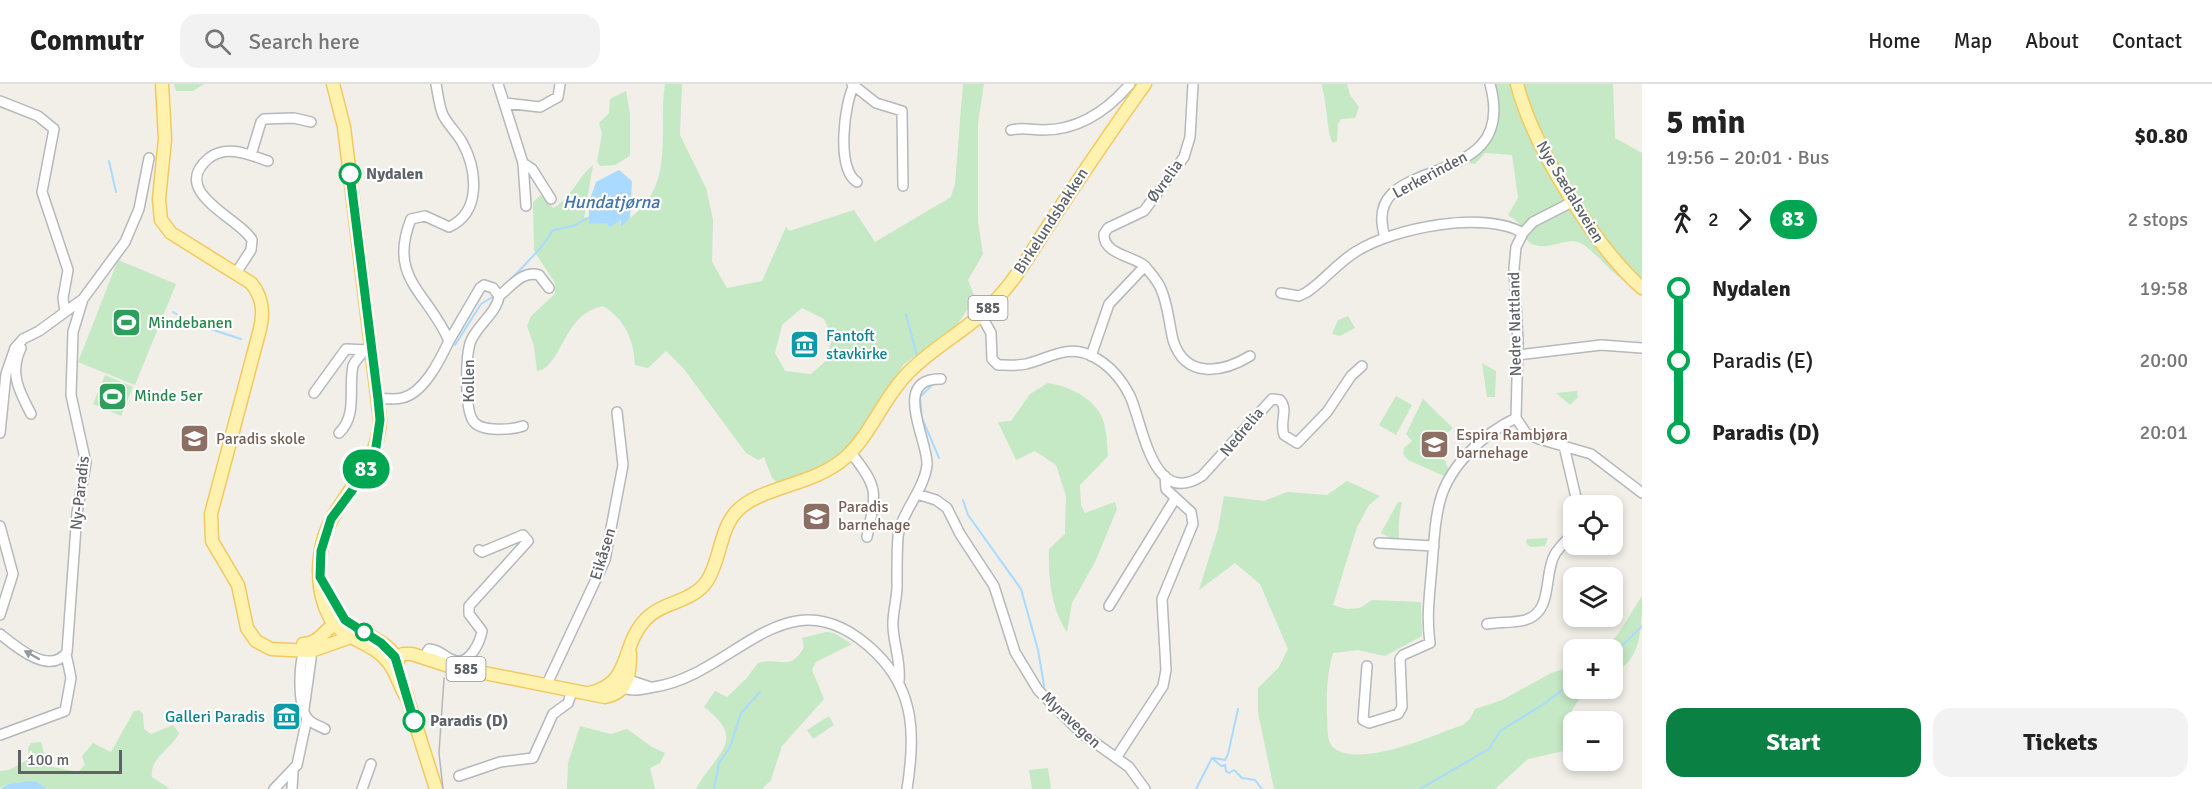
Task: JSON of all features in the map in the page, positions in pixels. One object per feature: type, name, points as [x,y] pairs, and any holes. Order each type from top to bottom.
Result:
[{"type":"main road","points":[[162,84],[165,139],[159,200],[161,220],[171,233],[251,283],[260,295],[263,316],[210,526],[216,548],[238,585],[247,620],[260,636],[268,640],[309,649],[351,637]]},
{"type":"main road","points":[[333,84],[344,127],[368,350],[380,420],[376,447],[362,477],[331,519],[321,551],[321,595],[338,624],[351,637],[392,659]]},
{"type":"main road","name":"Birkelundsbakken","points":[[623,681],[635,634],[646,618],[665,606],[693,594],[706,582],[727,525],[739,509],[758,498],[814,478],[834,467],[850,453],[907,374],[981,315],[1012,280],[1145,84]]},
{"type":"main road","name":"Nye Sædalsveien","points":[[1517,84],[1534,130],[1574,201],[1614,261],[1642,288]]},
{"type":"main road","points":[[309,649],[338,624]]},
{"type":"main road","points":[[338,624],[381,643],[392,659],[436,789]]},
{"type":"main road","name":"585","points":[[392,659],[406,653],[449,666],[605,697],[623,681]]},
{"type":"street","points":[[378,399],[401,399],[411,394],[440,361],[449,341],[443,327],[409,279],[403,256],[411,219],[416,216],[426,216],[448,227],[461,219],[471,205],[474,195],[469,160],[461,140],[442,113],[436,84]]},
{"type":"street","points":[[498,84],[523,162],[526,206]]},
{"type":"street","points":[[505,103],[545,105],[558,97],[560,84]]},
{"type":"street","points":[[856,182],[850,175],[843,147],[847,101],[853,84],[876,104],[902,111],[903,186]]},
{"type":"street","points":[[1011,130],[1022,127],[1040,130],[1065,129],[1102,112],[1130,84]]},
{"type":"street","name":"Øvrelia","points":[[1145,266],[1138,260],[1111,249],[1105,242],[1104,234],[1108,228],[1144,211],[1184,157],[1190,137],[1193,84]]},
{"type":"street","name":"Lerkerinden","points":[[1385,237],[1381,212],[1389,194],[1466,157],[1489,135],[1496,110],[1490,84]]},
{"type":"street","points":[[0,102],[38,116],[54,129],[42,192],[68,270],[63,298],[65,312]]},
{"type":"street","points":[[251,155],[261,122],[264,119],[294,118],[311,122]]},
{"type":"street","points":[[236,273],[251,250],[252,240],[238,224],[206,201],[200,190],[199,177],[206,161],[218,154],[230,151],[268,161]]},
{"type":"street","name":"Ny-Paradis","points":[[0,735],[65,711],[71,678],[66,654],[78,505],[86,463],[71,395],[73,332],[83,300],[125,242],[139,209],[149,159]]},
{"type":"street","points":[[523,162],[532,169],[551,199]]},
{"type":"street","points":[[1281,293],[1299,296],[1307,292],[1355,252],[1385,237],[1429,228],[1485,222],[1513,227],[1523,233],[1533,222],[1574,201]]},
{"type":"street","name":"Nedre Nattland","points":[[1516,418],[1518,355],[1514,260],[1516,247],[1523,233]]},
{"type":"street","points":[[1091,356],[1109,304],[1145,266],[1161,288],[1177,348],[1191,365],[1200,370],[1211,370],[1250,356]]},
{"type":"street","name":"Kollen","points":[[523,426],[510,429],[483,427],[474,422],[468,409],[467,367],[470,343],[477,330],[498,304],[499,296],[513,283],[529,274],[539,275],[549,288]]},
{"type":"street","name":"Kollen","points":[[449,341],[482,286],[490,286],[499,296]]},
{"type":"street","name":"Ny-Paradis","points":[[0,433],[9,362],[18,344],[83,300]]},
{"type":"street","points":[[981,315],[991,333],[992,359],[998,365],[1022,364],[1059,351],[1069,350],[1091,356],[1108,366],[1120,378],[1130,397],[1148,450],[1165,476],[1166,489],[1191,512],[1193,524],[1162,599],[1165,677],[1159,694],[1116,758]]},
{"type":"street","points":[[29,336],[18,356],[15,377],[17,388],[31,414]]},
{"type":"street","points":[[1518,355],[1601,345],[1642,348]]},
{"type":"street","points":[[314,393],[346,349],[368,350]]},
{"type":"street","points":[[339,433],[345,427],[350,410],[353,366],[368,350]]},
{"type":"street","name":"Nedrelia","points":[[1165,476],[1180,483],[1194,481],[1203,476],[1272,399],[1280,400],[1285,407],[1282,427],[1284,435],[1297,443],[1327,412],[1351,376],[1362,366]]},
{"type":"street","points":[[899,681],[899,659],[892,622],[898,581],[898,534],[926,472],[927,457],[925,442],[915,416],[915,398],[924,385],[941,379]]},
{"type":"street","name":"Eikåsen","points":[[546,686],[605,560],[623,465],[617,412]]},
{"type":"street","points":[[1367,666],[1363,720],[1369,723],[1398,714],[1402,707],[1400,659],[1403,655],[1430,643],[1428,602],[1439,502],[1453,472],[1496,428],[1516,418],[1526,433],[1591,454],[1642,493]]},
{"type":"street","points":[[1564,446],[1575,495]]},
{"type":"street","points":[[850,453],[866,473],[874,489],[867,537]]},
{"type":"street","name":"Myravegen","points":[[917,494],[936,500],[947,508],[960,534],[994,586],[1015,652],[1038,690],[1080,732],[1137,775],[1145,789]]},
{"type":"street","points":[[1109,606],[1175,499]]},
{"type":"street","points":[[0,526],[13,574],[0,615]]},
{"type":"street","points":[[424,657],[429,649],[455,661],[463,660],[471,654],[482,631],[469,614],[469,606],[528,541],[523,535],[482,552],[479,550]]},
{"type":"street","points":[[1379,543],[1434,546]]},
{"type":"street","points":[[1487,624],[1525,620],[1539,610],[1545,598],[1549,571],[1555,554],[1563,545]]},
{"type":"street","points":[[623,681],[637,691],[673,684],[689,677],[766,630],[804,621],[833,625],[857,638],[881,658],[899,681],[909,705],[911,722],[912,750],[907,789]]},
{"type":"street","points":[[0,634],[45,662],[55,662],[66,654]]},
{"type":"street","points":[[274,789],[293,772],[300,759],[308,717],[309,649]]},
{"type":"street","points":[[459,776],[500,762],[532,759],[553,714],[568,703],[572,691]]},
{"type":"street","points":[[308,717],[325,729]]},
{"type":"street","points":[[362,789],[372,764]]},
{"type":"street","points":[[292,789],[293,772]]},
{"type":"green space","points":[[174,84],[204,84],[193,91],[176,91]]},
{"type":"green space","points":[[665,84],[682,84],[680,135],[706,188],[713,219],[712,262],[727,288],[762,281],[786,227],[789,231],[854,210],[875,242],[951,197],[955,184],[963,84],[984,84],[978,123],[978,222],[983,254],[968,280],[975,298],[955,328],[904,364],[850,446],[816,470],[778,483],[772,478],[764,457],[758,460],[746,453],[684,369],[666,351],[648,368],[635,365],[633,347],[627,331],[617,317],[603,306],[589,311],[579,319],[552,361],[545,368],[537,371],[534,346],[527,326],[531,316],[555,294],[555,283],[534,251],[533,202],[541,195],[553,208],[565,199],[593,165],[584,218],[590,217],[589,223],[607,223],[609,228],[621,220],[620,224],[630,219],[649,198],[661,168]],"holes":[[[802,308],[824,319],[832,337],[826,361],[811,374],[785,371],[775,353],[782,325]]]},
{"type":"green space","points":[[1321,84],[1347,84],[1350,95],[1359,107],[1355,118],[1341,119],[1338,124],[1337,141],[1333,143],[1329,133]]},
{"type":"green space","points":[[1495,84],[1613,84],[1615,138],[1642,153],[1642,290],[1625,281],[1578,242],[1540,246],[1528,241],[1519,224],[1508,215],[1518,198],[1512,155],[1485,153],[1475,164],[1469,163],[1486,144],[1496,128],[1499,109]]},
{"type":"green space","points":[[626,91],[630,114],[630,156],[615,165],[600,166],[597,161],[602,134],[599,123],[609,113],[610,99]]},
{"type":"green space","name":"Mindebanen","points":[[118,260],[176,284],[135,385],[78,362]]},
{"type":"green space","points":[[1348,316],[1355,328],[1340,336],[1332,334],[1338,320]]},
{"type":"green space","points":[[1482,363],[1496,371],[1495,397],[1487,397]]},
{"type":"green space","name":"Minde 5er","points":[[105,375],[133,387],[121,416],[93,404]]},
{"type":"green space","points":[[1048,383],[1074,391],[1096,407],[1101,415],[1106,431],[1108,456],[1080,485],[1081,505],[1085,513],[1115,502],[1117,509],[1095,562],[1072,603],[1067,632],[1054,603],[1049,570],[1049,549],[1065,534],[1066,496],[1056,465],[1035,451],[1016,460],[998,422],[1011,421],[1030,394]]},
{"type":"green space","points":[[1577,391],[1578,397],[1570,405],[1556,393]]},
{"type":"green space","points":[[1396,396],[1412,405],[1396,435],[1379,425]]},
{"type":"green space","points":[[1423,399],[1453,428],[1447,433],[1438,458],[1445,460],[1449,472],[1446,477],[1408,460],[1403,454],[1404,448],[1412,441],[1406,434]]},
{"type":"green space","points":[[1347,481],[1380,496],[1369,505],[1357,527],[1333,605],[1346,609],[1360,608],[1372,600],[1421,602],[1422,636],[1385,656],[1358,650],[1333,653],[1328,677],[1327,701],[1328,734],[1331,745],[1346,753],[1362,755],[1417,742],[1463,725],[1470,719],[1475,709],[1502,700],[1551,673],[1563,669],[1563,699],[1579,699],[1572,711],[1563,711],[1563,751],[1528,759],[1495,789],[1274,789],[1258,713],[1258,688],[1279,667],[1288,649],[1260,584],[1235,563],[1199,590],[1218,529],[1224,496],[1264,501],[1287,492],[1327,495]]},
{"type":"green space","points":[[1398,502],[1402,502],[1399,538],[1392,539],[1381,533]]},
{"type":"green space","points":[[1548,538],[1545,546],[1530,547],[1526,543],[1527,539]]},
{"type":"green space","points":[[1642,596],[1642,619],[1638,641],[1630,660],[1623,667],[1623,639],[1613,639]]},
{"type":"green space","points":[[826,632],[834,633],[852,644],[816,662],[812,670],[824,699],[782,746],[771,780],[762,789],[696,789],[719,756],[726,738],[724,729],[717,719],[704,707],[715,691],[727,697],[746,679],[758,663],[789,662],[799,655],[804,647],[802,638]]},
{"type":"green space","points":[[139,710],[143,714],[144,729],[151,734],[173,725],[179,733],[157,759],[152,770],[152,777],[170,789],[47,789],[24,782],[0,788],[0,771],[9,770],[29,759],[28,748],[31,743],[41,742],[48,766],[78,772],[85,765],[82,756],[93,743],[111,752],[134,711]]},
{"type":"green space","points":[[829,716],[834,725],[813,739],[807,730]]},
{"type":"green space","points":[[580,726],[611,734],[627,729],[652,747],[665,753],[660,763],[650,768],[655,789],[567,789],[568,763]]},
{"type":"green space","points":[[1048,768],[1051,789],[1032,789],[1029,770]]},
{"type":"water","name":"Hundatjørna","points":[[619,170],[632,181],[630,218],[621,227],[621,220],[609,228],[607,223],[589,224],[589,202],[596,182]]},
{"type":"water","points":[[37,782],[47,789],[0,789],[9,784]]},
{"type":"waterway","points":[[109,161],[116,192]]},
{"type":"waterway","points":[[511,279],[539,250],[553,230],[573,226],[590,217]]},
{"type":"waterway","points":[[455,345],[481,304],[494,296]]},
{"type":"waterway","points":[[173,312],[192,323],[241,339]]},
{"type":"waterway","points":[[906,314],[917,356]]},
{"type":"waterway","points":[[932,385],[920,397],[922,418],[939,458]]},
{"type":"waterway","points":[[963,500],[968,515],[1021,589],[1038,650],[1044,685],[1043,692]]},
{"type":"waterway","points":[[1623,644],[1642,626]]},
{"type":"waterway","points":[[1420,789],[1489,749],[1500,731],[1563,689]]},
{"type":"waterway","points":[[714,789],[719,763],[730,747],[741,713],[760,692]]},
{"type":"waterway","points":[[1214,758],[1225,760],[1228,754],[1238,709]]},
{"type":"waterway","points":[[1196,789],[1212,758],[1221,766],[1225,765],[1229,773],[1234,770],[1242,778],[1255,780],[1262,789]]},
{"type":"tram line","points":[[443,789],[439,753],[444,678]]},
{"type":"bus line","name":"83","points":[[350,174],[380,420],[376,447],[370,463],[331,519],[321,551],[320,577],[337,610],[345,620],[381,643],[395,657],[414,721]]},
{"type":"place","name":"Nydalen","points":[[350,174]]},
{"type":"place","name":"Mindebanen","points":[[127,323]]},
{"type":"place","name":"Fantoft stavkirke","points":[[805,345]]},
{"type":"place","name":"Minde 5er","points":[[113,396]]},
{"type":"place","name":"Paradis skole","points":[[195,439]]},
{"type":"place","name":"Espira Rambjøra barnehage","points":[[1435,444]]},
{"type":"place","name":"Paradis barnehage","points":[[817,516]]},
{"type":"place","name":"Galleri Paradis","points":[[286,717]]},
{"type":"place","name":"Paradis (D)","points":[[414,721]]}]
